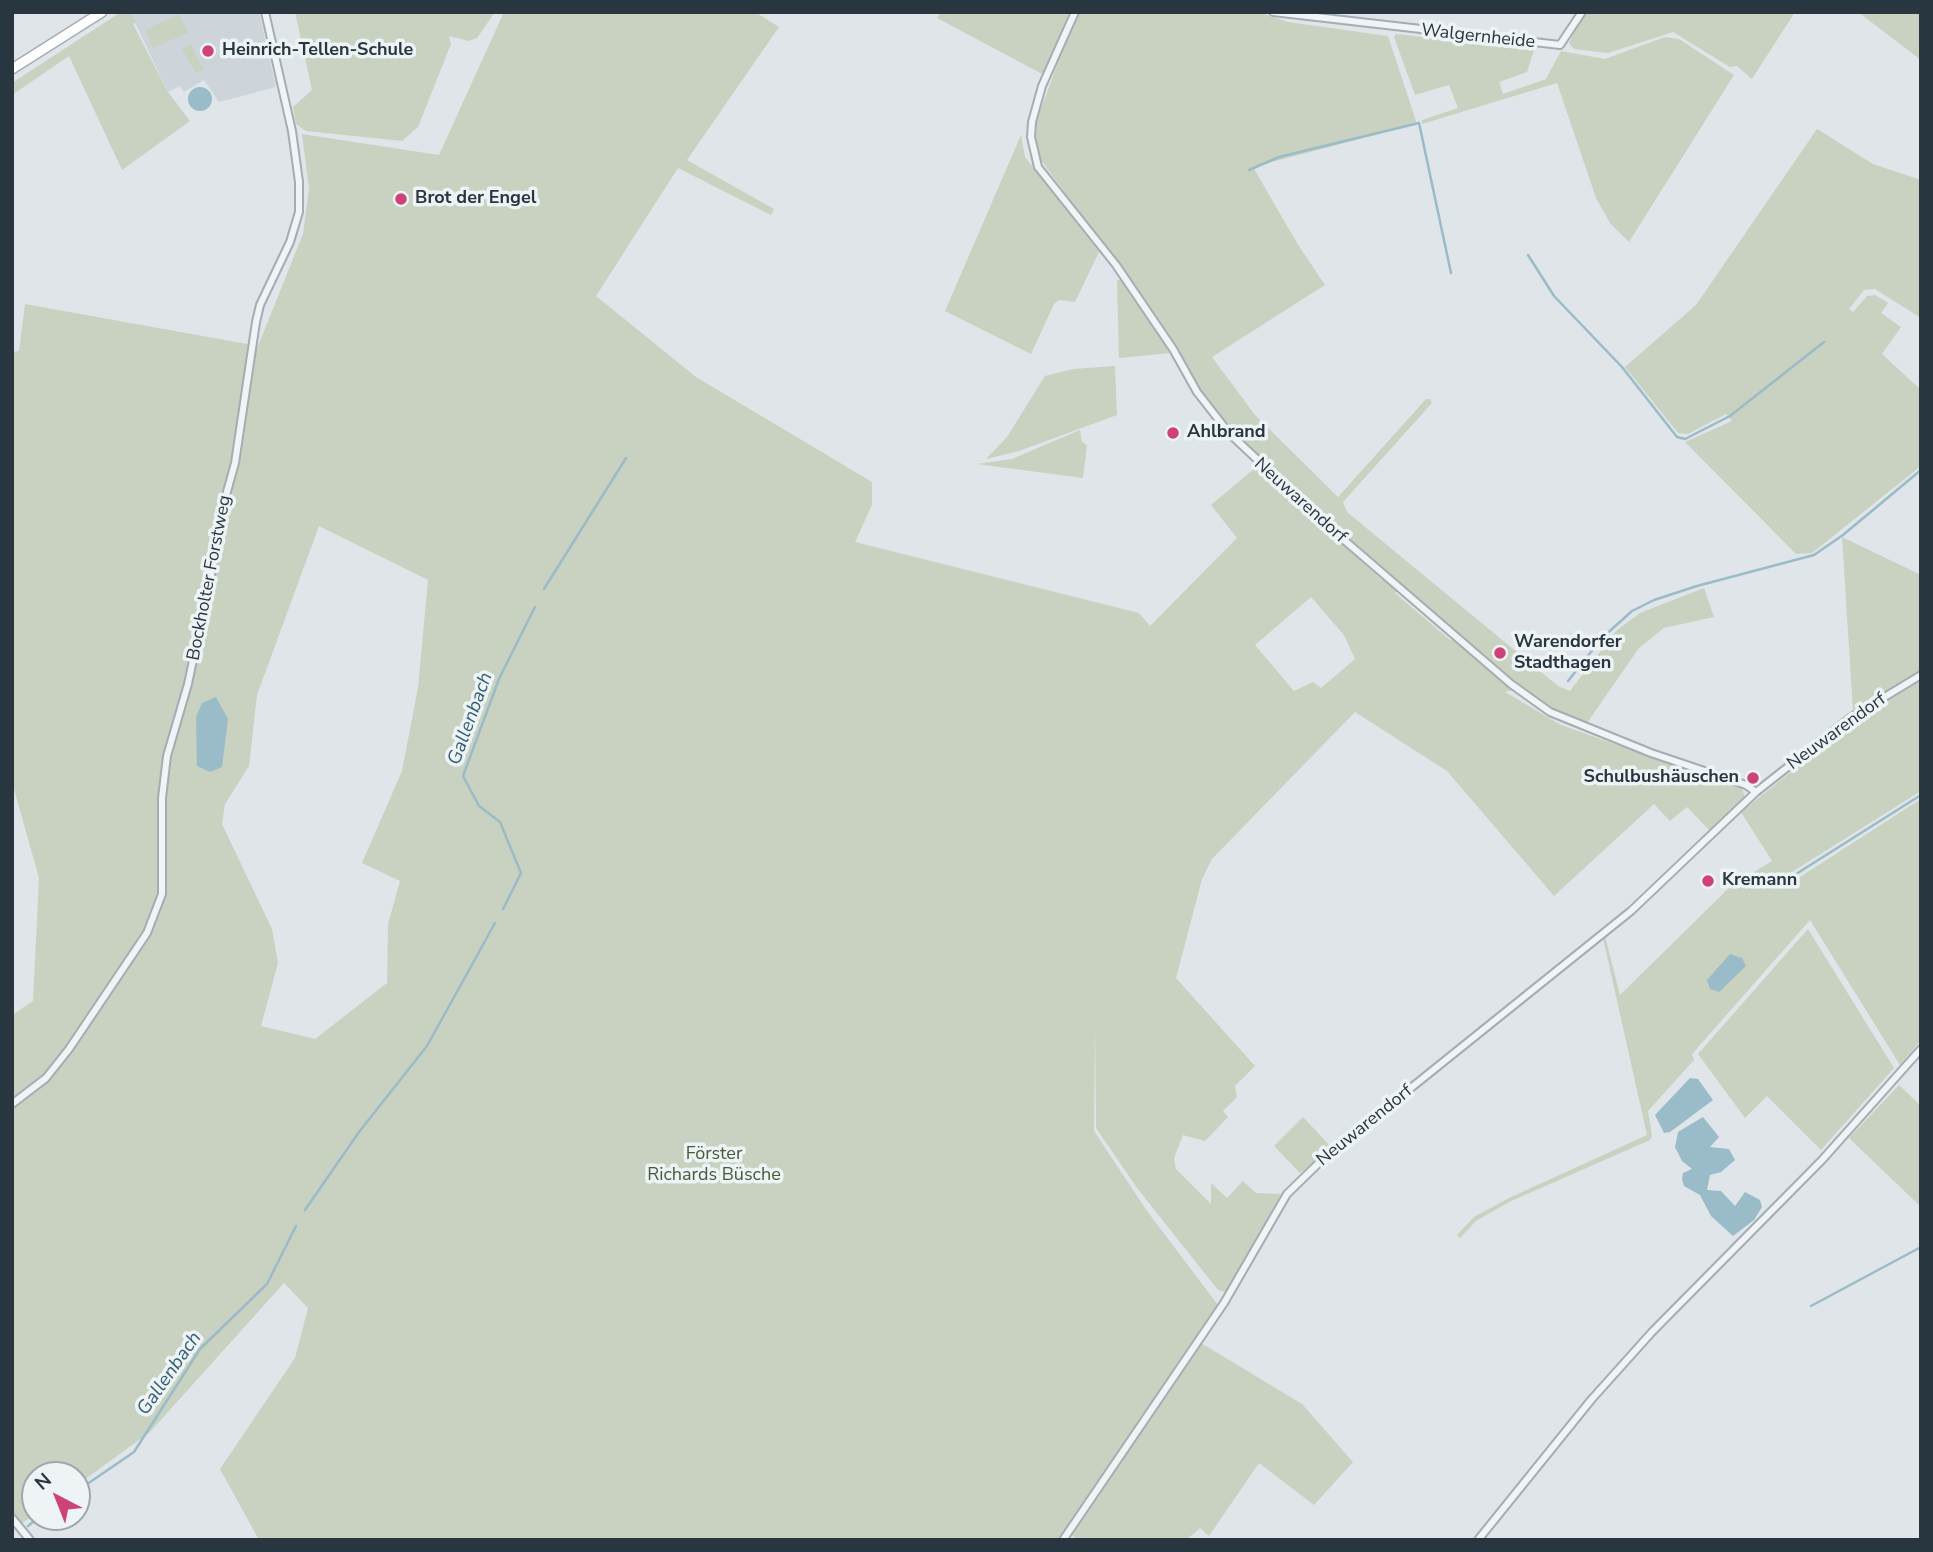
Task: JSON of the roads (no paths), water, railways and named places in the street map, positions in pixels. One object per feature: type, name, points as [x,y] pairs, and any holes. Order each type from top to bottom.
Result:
[{"type":"street","points":[[12,69],[102,12]]},
{"type":"street","name":"Bockholter Forstweg","points":[[12,1104],[46,1078],[69,1049],[147,933],[162,894],[162,798],[167,756],[188,684],[214,560],[218,524],[235,463],[260,305],[290,242],[299,212],[299,181],[292,131],[265,12]]},
{"type":"street","name":"Neuwarendorf","points":[[1075,12],[1042,86],[1032,122],[1031,137],[1038,167],[1116,265],[1173,349],[1196,392],[1229,433],[1329,527],[1511,684],[1550,712],[1651,753],[1746,785],[1756,792]]},
{"type":"street","name":"Walgernheide","points":[[1273,12],[1560,45],[1582,12]]},
{"type":"street","name":"Neuwarendorf","points":[[1063,1540],[1224,1303],[1287,1194],[1325,1157],[1631,911],[1756,792],[1850,718],[1921,676]]},
{"type":"street","points":[[1478,1540],[1591,1400],[1652,1332],[1822,1160],[1921,1049]]},
{"type":"street","points":[[12,1518],[30,1540]]},
{"type":"water","points":[[200,87],[208,91],[212,99],[208,107],[200,111],[192,107],[188,99],[192,91]]},
{"type":"water","points":[[216,697],[228,719],[222,767],[210,772],[197,766],[196,717],[202,703]]},
{"type":"water","points":[[1730,954],[1742,958],[1746,966],[1719,992],[1710,989],[1707,980]]},
{"type":"water","points":[[1690,1078],[1698,1079],[1713,1100],[1670,1132],[1664,1133],[1655,1115]]},
{"type":"water","points":[[1703,1117],[1719,1137],[1710,1147],[1729,1149],[1735,1160],[1721,1172],[1710,1175],[1707,1190],[1721,1191],[1735,1206],[1745,1192],[1760,1200],[1762,1207],[1754,1220],[1733,1236],[1711,1216],[1700,1195],[1684,1186],[1682,1179],[1683,1173],[1692,1169],[1682,1161],[1675,1147],[1678,1132]]},
{"type":"waterway","points":[[1249,170],[1279,157],[1419,123],[1451,273]]},
{"type":"waterway","points":[[1528,255],[1554,296],[1622,367],[1677,437],[1685,439],[1730,416],[1824,342]]},
{"type":"waterway","name":"Gallenbach","points":[[544,589],[626,458]]},
{"type":"waterway","points":[[1568,681],[1602,638],[1632,611],[1654,600],[1697,586],[1814,555],[1843,535],[1921,470]]},
{"type":"waterway","name":"Gallenbach","points":[[503,909],[521,873],[500,822],[479,806],[463,776],[499,679],[535,607]]},
{"type":"waterway","points":[[1785,881],[1921,795]]},
{"type":"waterway","name":"Gallenbach","points":[[305,1210],[359,1132],[427,1046],[495,923]]},
{"type":"waterway","name":"Gallenbach","points":[[91,1481],[134,1452],[200,1349],[267,1284],[296,1226]]},
{"type":"waterway","points":[[1811,1306],[1921,1247]]},
{"type":"place","name":"Heinrich-Tellen-Schule","points":[[208,51]]},
{"type":"place","name":"Brot der Engel","points":[[401,199]]},
{"type":"place","name":"Ahlbrand","points":[[1173,433]]},
{"type":"place","name":"Warendorfer Stadthagen","points":[[1500,653]]},
{"type":"place","name":"Schulbushäuschen","points":[[1753,778]]},
{"type":"place","name":"Kremann","points":[[1708,881]]},
{"type":"park label","name":"Förster Richards Büsche","points":[[714,1165]]}]
